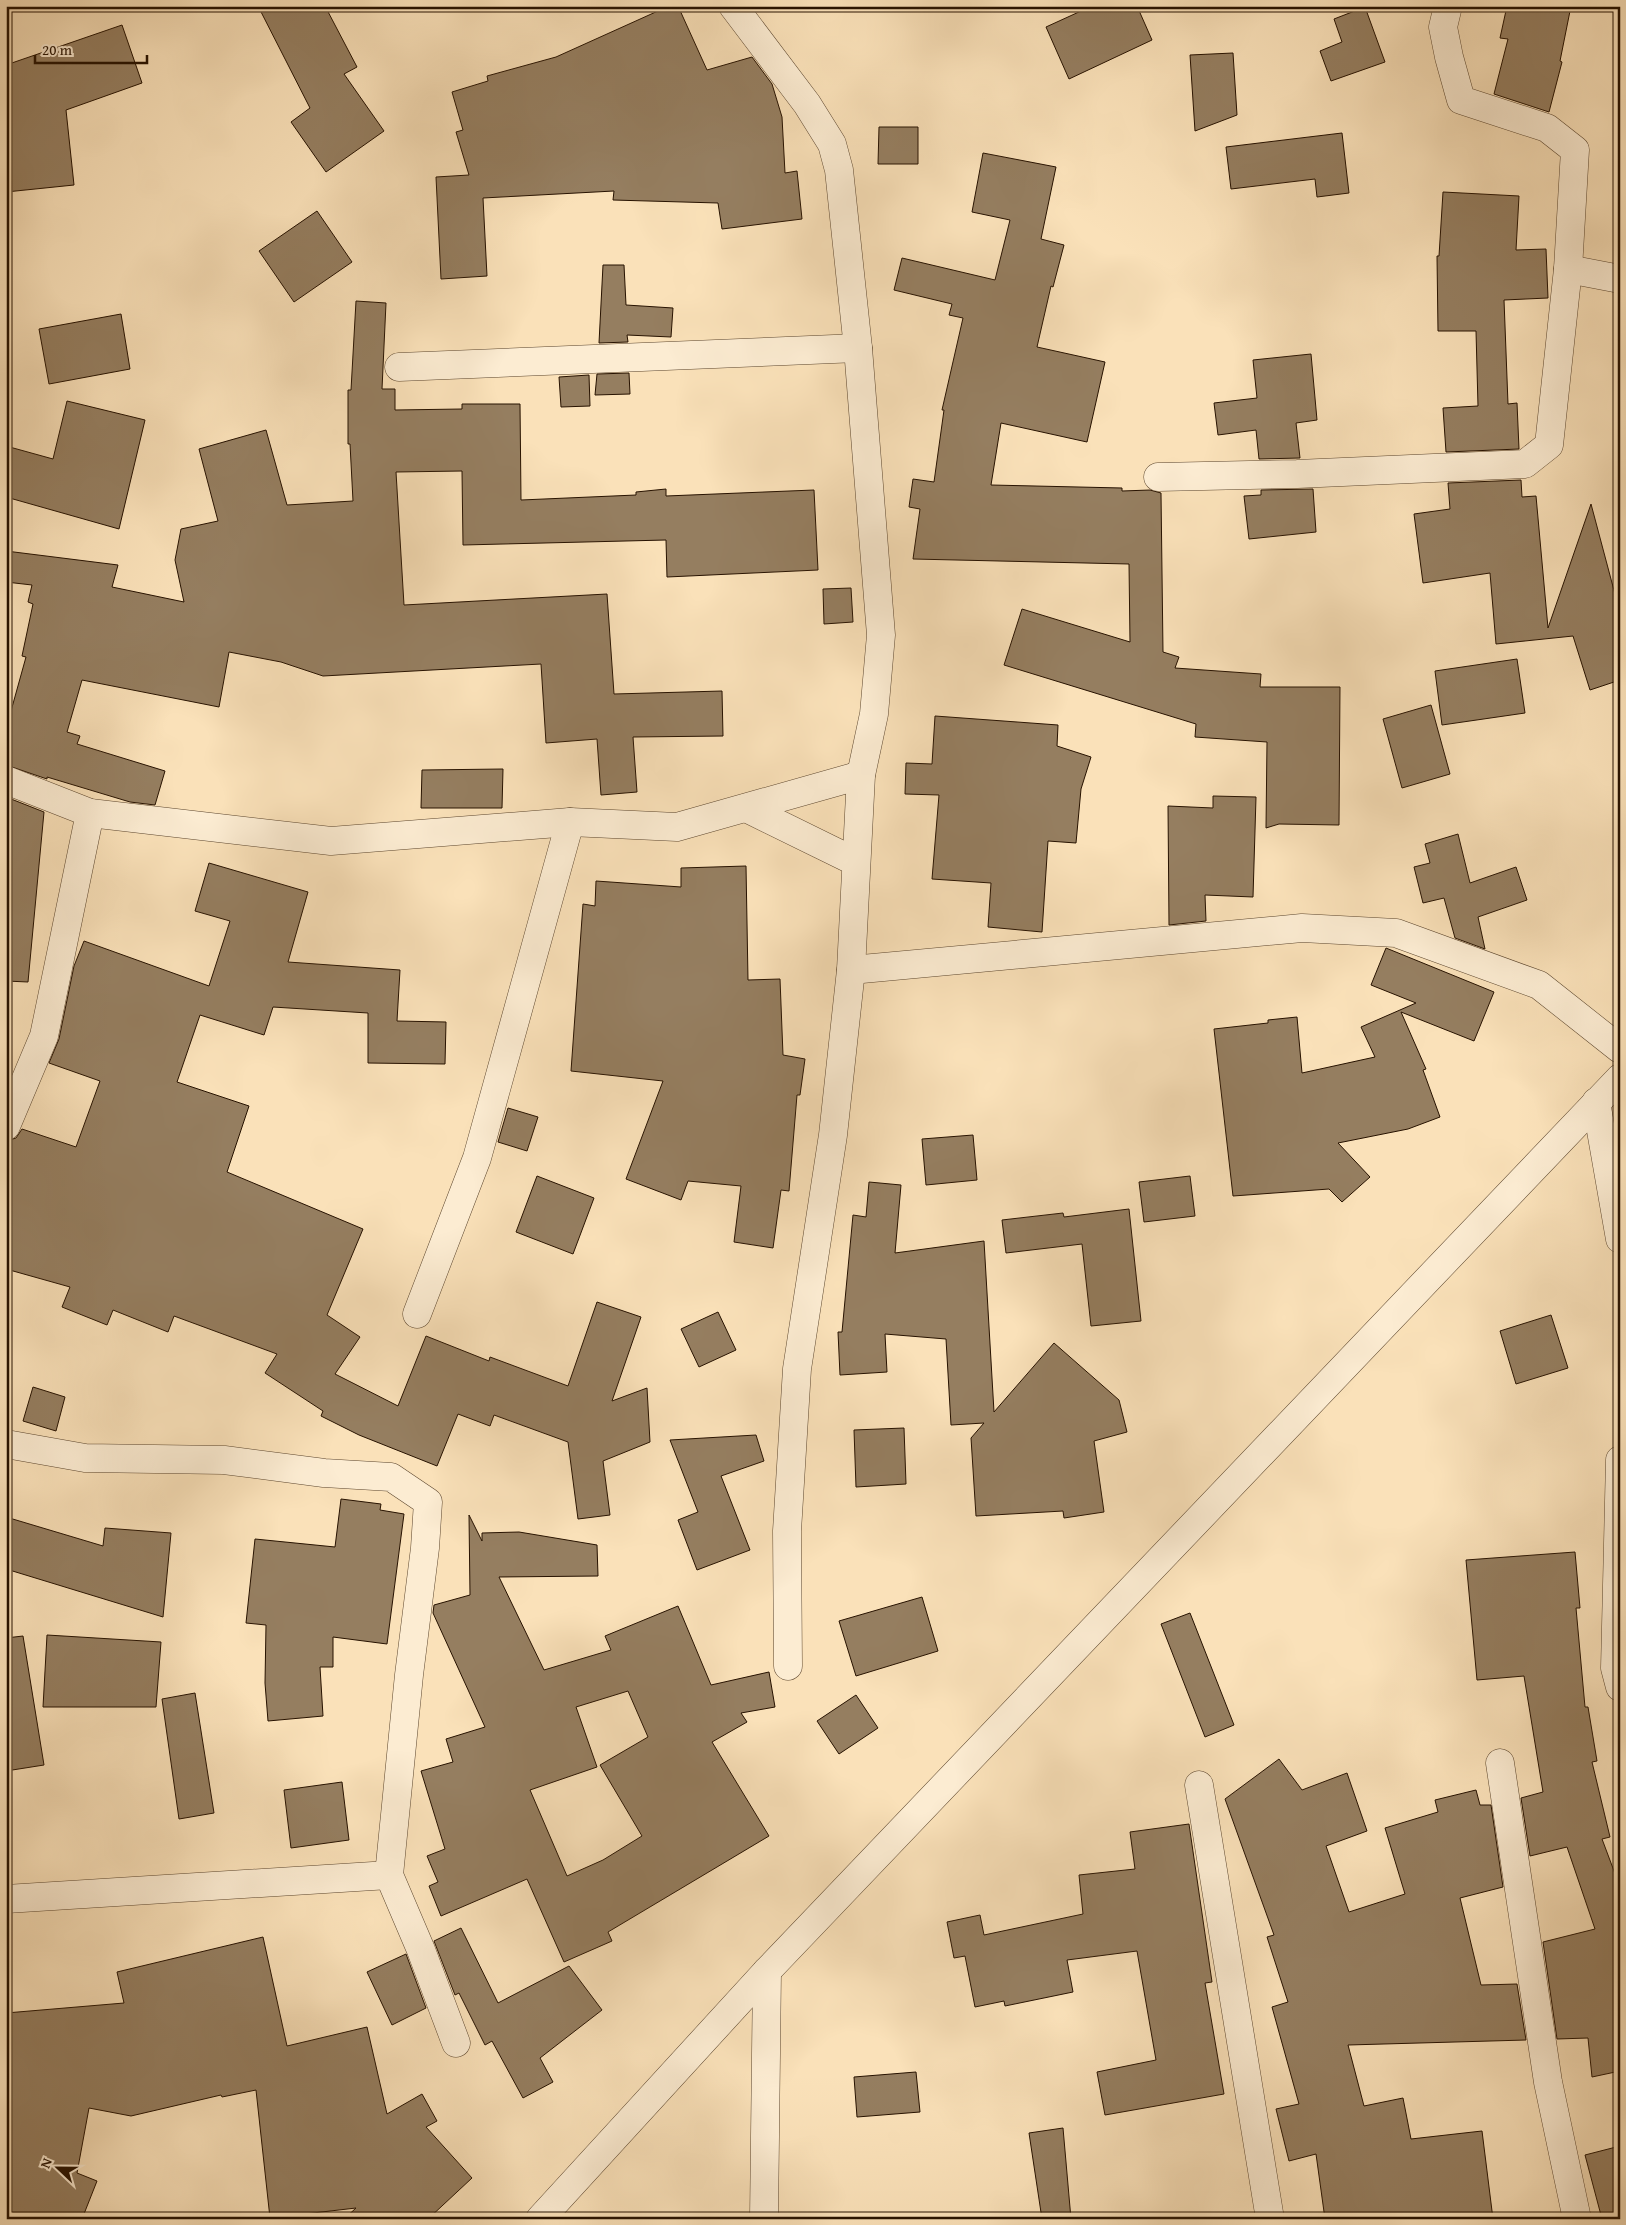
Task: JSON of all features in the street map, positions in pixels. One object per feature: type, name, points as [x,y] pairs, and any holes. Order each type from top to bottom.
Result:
[{"type":"street","points":[[733,6],[807,104],[832,144],[839,170],[858,348],[881,635],[874,714],[861,775],[851,970],[833,1135],[797,1369],[787,1531],[788,1666]]},
{"type":"street","points":[[1158,477],[1297,474],[1525,464],[1549,445],[1568,268],[1575,150],[1547,128],[1461,100],[1443,27],[1448,6]]},
{"type":"street","points":[[1568,268],[1620,279]]},
{"type":"street","points":[[399,367],[858,348]]},
{"type":"street","points":[[6,780],[90,813],[331,842],[570,822],[677,827],[861,775]]},
{"type":"street","points":[[746,808],[856,862]]},
{"type":"street","points":[[6,1126],[44,1036],[90,813]]},
{"type":"street","points":[[417,1314],[477,1158],[570,822]]},
{"type":"street","points":[[851,970],[1302,928],[1396,932],[1539,985],[1620,1049]]},
{"type":"street","points":[[540,2219],[767,1971],[1620,1078]]},
{"type":"street","points":[[1596,1102],[1620,1239]]},
{"type":"street","points":[[6,1444],[85,1458],[224,1460],[324,1473],[391,1477],[428,1502],[425,1548],[409,1675],[389,1875],[421,1950],[456,2043]]},
{"type":"street","points":[[1620,1460],[1615,1668],[1620,1687]]},
{"type":"street","points":[[1500,1763],[1548,2082],[1577,2219]]},
{"type":"street","points":[[1199,1785],[1270,2219]]},
{"type":"street","points":[[6,1899],[389,1875]]},
{"type":"street","points":[[764,2219],[767,1971]]},
{"type":"building","points":[[258,6],[325,6],[357,67],[344,74],[384,131],[326,172],[291,122],[310,108]]},
{"type":"building","points":[[669,6],[678,6],[707,70],[752,57],[772,84],[782,117],[785,173],[797,171],[802,219],[722,229],[718,203],[613,200],[614,191],[483,198],[487,276],[441,279],[436,177],[469,175],[456,132],[463,130],[452,92],[488,81],[487,76],[556,57]]},
{"type":"building","points":[[1092,6],[1137,6],[1152,40],[1069,79],[1046,27]]},
{"type":"building","points":[[1507,6],[1571,6],[1560,61],[1562,62],[1549,112],[1494,94],[1508,39],[1500,38]]},
{"type":"building","points":[[1365,7],[1385,62],[1331,81],[1320,51],[1342,42],[1334,19]]},
{"type":"building","points":[[122,25],[142,83],[66,110],[74,185],[6,192],[6,65]]},
{"type":"building","points":[[1233,53],[1237,115],[1195,131],[1190,55]]},
{"type":"building","points":[[879,127],[918,127],[918,164],[878,164]]},
{"type":"building","points":[[1342,133],[1349,193],[1317,197],[1315,179],[1231,189],[1226,147]]},
{"type":"building","points":[[983,153],[1056,167],[1041,239],[1064,245],[1053,287],[1051,286],[1037,347],[1105,362],[1087,442],[1001,423],[991,485],[1122,488],[1122,491],[1150,490],[1161,493],[1163,652],[1179,657],[1175,668],[1261,674],[1260,687],[1340,687],[1339,825],[1279,824],[1266,828],[1267,742],[1195,737],[1196,724],[1004,665],[1022,609],[1130,642],[1129,564],[913,559],[920,509],[909,507],[913,479],[934,482],[944,410],[942,410],[963,318],[949,315],[952,304],[894,290],[902,258],[995,280],[1010,220],[972,212]]},
{"type":"building","points":[[1443,192],[1519,196],[1516,250],[1546,249],[1548,298],[1504,300],[1508,404],[1517,403],[1519,449],[1446,452],[1443,408],[1478,406],[1476,331],[1438,331],[1437,256],[1439,256]]},
{"type":"building","points":[[317,211],[352,262],[294,302],[259,251]]},
{"type":"building","points":[[603,265],[624,265],[626,305],[673,308],[671,337],[627,335],[628,342],[599,343]]},
{"type":"building","points":[[356,301],[386,303],[382,389],[395,389],[395,410],[462,409],[462,404],[520,404],[521,500],[636,495],[636,492],[666,489],[666,496],[814,490],[818,570],[667,577],[666,540],[463,545],[462,471],[396,472],[404,605],[607,594],[614,694],[722,691],[723,736],[633,737],[637,792],[601,795],[597,739],[546,743],[541,664],[323,676],[281,662],[229,652],[219,707],[82,680],[67,732],[80,736],[77,744],[165,771],[155,805],[130,802],[47,777],[47,779],[6,765],[6,729],[26,657],[22,656],[33,604],[28,602],[32,585],[6,582],[6,551],[118,565],[112,587],[184,602],[175,560],[181,529],[218,521],[199,449],[266,430],[287,505],[353,501],[350,444],[348,444],[348,390],[351,390]]},
{"type":"building","points":[[121,314],[130,369],[49,384],[39,329]]},
{"type":"building","points":[[1311,354],[1317,420],[1296,423],[1300,458],[1259,459],[1256,430],[1218,435],[1214,403],[1257,398],[1253,360]]},
{"type":"building","points":[[629,373],[630,394],[595,395],[597,374]]},
{"type":"building","points":[[589,375],[590,406],[561,407],[559,377]]},
{"type":"building","points":[[67,401],[145,420],[119,529],[6,497],[6,446],[53,459]]},
{"type":"building","points":[[1521,480],[1522,497],[1536,496],[1548,628],[1591,504],[1620,613],[1620,680],[1590,690],[1573,636],[1496,644],[1490,573],[1423,583],[1414,514],[1450,509],[1448,483]]},
{"type":"building","points":[[1313,489],[1316,532],[1249,539],[1244,496],[1261,495],[1261,490]]},
{"type":"building","points":[[851,588],[853,622],[824,624],[823,589]]},
{"type":"building","points":[[1517,659],[1525,713],[1442,725],[1435,671]]},
{"type":"building","points":[[1431,705],[1450,774],[1402,788],[1383,719]]},
{"type":"building","points":[[935,716],[1058,725],[1057,746],[1091,757],[1081,789],[1076,843],[1048,841],[1042,932],[988,927],[991,883],[932,879],[939,795],[905,794],[906,763],[932,764]]},
{"type":"building","points":[[503,769],[502,808],[421,808],[422,770]]},
{"type":"building","points":[[1213,796],[1256,797],[1253,897],[1205,895],[1206,921],[1169,925],[1168,806],[1213,808]]},
{"type":"building","points":[[6,797],[44,812],[28,982],[6,981]]},
{"type":"building","points":[[1458,834],[1470,883],[1516,867],[1527,900],[1478,917],[1485,949],[1455,938],[1444,898],[1423,903],[1414,867],[1430,863],[1425,844]]},
{"type":"building","points":[[209,863],[308,892],[288,962],[400,970],[397,1021],[446,1022],[445,1064],[368,1063],[368,1013],[273,1007],[264,1035],[200,1015],[177,1082],[249,1106],[227,1172],[363,1229],[327,1315],[360,1337],[335,1374],[398,1406],[426,1336],[489,1361],[490,1357],[568,1386],[597,1302],[641,1317],[612,1401],[647,1388],[650,1442],[603,1461],[610,1515],[578,1519],[568,1442],[494,1415],[490,1426],[458,1414],[437,1466],[359,1435],[321,1416],[323,1411],[265,1373],[277,1354],[174,1316],[168,1332],[113,1310],[107,1325],[62,1307],[70,1287],[6,1269],[6,1141],[16,1138],[22,1129],[76,1147],[100,1081],[49,1063],[59,1039],[74,966],[84,941],[209,986],[230,921],[195,911]]},
{"type":"building","points":[[746,866],[748,980],[780,979],[783,1055],[805,1059],[800,1095],[797,1095],[789,1191],[781,1190],[773,1248],[734,1242],[741,1186],[688,1181],[681,1200],[626,1179],[663,1081],[571,1071],[583,904],[595,906],[596,881],[681,887],[681,868]]},
{"type":"building","points":[[1386,948],[1494,992],[1474,1041],[1401,1012],[1426,1069],[1423,1070],[1440,1117],[1408,1129],[1338,1143],[1370,1177],[1342,1202],[1329,1189],[1233,1196],[1214,1029],[1268,1023],[1268,1020],[1297,1017],[1302,1073],[1375,1057],[1361,1027],[1416,1003],[1371,985]]},
{"type":"building","points":[[508,1108],[538,1117],[527,1151],[498,1142]]},
{"type":"building","points":[[973,1135],[977,1180],[926,1185],[922,1139]]},
{"type":"building","points":[[537,1176],[594,1198],[573,1254],[516,1232]]},
{"type":"building","points":[[1190,1176],[1195,1216],[1144,1222],[1139,1182]]},
{"type":"building","points":[[869,1182],[901,1185],[895,1253],[984,1241],[994,1412],[1054,1343],[1119,1400],[1127,1432],[1094,1441],[1104,1512],[1064,1518],[1063,1511],[976,1516],[971,1438],[984,1423],[951,1425],[946,1339],[885,1334],[887,1372],[840,1375],[838,1332],[842,1332],[853,1215],[866,1217]]},
{"type":"building","points":[[1129,1209],[1141,1321],[1091,1326],[1082,1244],[1006,1253],[1002,1220],[1063,1213],[1064,1217]]},
{"type":"building","points":[[718,1312],[736,1350],[699,1367],[681,1329]]},
{"type":"building","points":[[1551,1315],[1568,1368],[1516,1384],[1500,1331]]},
{"type":"building","points":[[33,1387],[65,1397],[56,1431],[23,1421]]},
{"type":"building","points":[[904,1428],[906,1484],[856,1487],[854,1430]]},
{"type":"building","points":[[756,1435],[764,1461],[721,1476],[750,1550],[697,1570],[678,1520],[698,1512],[670,1440]]},
{"type":"building","points":[[341,1499],[381,1504],[380,1510],[404,1514],[387,1644],[333,1637],[333,1667],[320,1667],[323,1716],[268,1721],[265,1683],[266,1625],[246,1623],[255,1539],[335,1547]]},
{"type":"building","points":[[469,1515],[482,1541],[482,1533],[519,1532],[597,1545],[598,1576],[499,1577],[544,1670],[611,1650],[605,1636],[678,1606],[711,1685],[769,1672],[775,1707],[741,1713],[747,1722],[712,1742],[769,1836],[608,1932],[612,1941],[564,1962],[527,1879],[441,1916],[429,1886],[438,1882],[427,1856],[445,1849],[421,1771],[453,1762],[446,1739],[485,1727],[433,1613],[434,1605],[470,1595]],"holes":[[[628,1691],[648,1737],[600,1765],[642,1836],[603,1860],[567,1876],[530,1790],[597,1767],[576,1707]]]},
{"type":"building","points":[[6,1517],[103,1546],[105,1528],[171,1533],[163,1617],[6,1569]]},
{"type":"building","points":[[1575,1552],[1580,1608],[1576,1608],[1585,1707],[1588,1707],[1597,1761],[1592,1762],[1610,1837],[1602,1839],[1620,1887],[1620,2071],[1592,2077],[1588,2038],[1557,2039],[1543,1942],[1595,1929],[1567,1847],[1530,1856],[1521,1798],[1543,1792],[1524,1676],[1477,1680],[1466,1560]]},
{"type":"building","points":[[922,1597],[938,1651],[856,1676],[839,1621]]},
{"type":"building","points":[[1190,1613],[1234,1725],[1205,1737],[1161,1624]]},
{"type":"building","points":[[47,1635],[161,1642],[156,1707],[43,1707]]},
{"type":"building","points":[[23,1636],[44,1765],[6,1771],[6,1638]]},
{"type":"building","points":[[195,1693],[214,1813],[179,1819],[162,1699]]},
{"type":"building","points":[[856,1695],[878,1728],[839,1754],[817,1721]]},
{"type":"building","points":[[1279,1759],[1302,1790],[1347,1773],[1367,1831],[1326,1846],[1349,1912],[1405,1894],[1385,1828],[1438,1812],[1435,1800],[1476,1790],[1480,1805],[1491,1805],[1503,1887],[1460,1898],[1481,1985],[1517,1984],[1526,2040],[1348,2045],[1364,2106],[1403,2098],[1411,2139],[1482,2131],[1493,2219],[1325,2219],[1316,2154],[1289,2161],[1276,2109],[1299,2104],[1272,2007],[1288,2002],[1267,1937],[1274,1935],[1225,1799]]},
{"type":"building","points":[[342,1782],[349,1840],[291,1848],[284,1790]]},
{"type":"building","points":[[1189,1824],[1212,1982],[1205,1983],[1224,2094],[1105,2115],[1097,2072],[1156,2060],[1137,1951],[1067,1960],[1073,1992],[1005,2006],[1004,2001],[975,2007],[965,1956],[954,1958],[947,1922],[980,1915],[984,1935],[1083,1914],[1079,1875],[1135,1869],[1130,1832]]},
{"type":"building","points":[[461,1928],[498,2003],[569,1966],[602,2010],[540,2058],[553,2082],[523,2098],[492,2041],[485,2045],[459,1993],[455,1995],[434,1941]]},
{"type":"building","points":[[263,1937],[287,2046],[367,2027],[387,2114],[422,2094],[437,2121],[426,2127],[472,2178],[428,2219],[344,2219],[356,2208],[270,2218],[256,2090],[222,2097],[221,2095],[131,2116],[89,2108],[77,2173],[97,2181],[82,2219],[6,2219],[6,2013],[124,2003],[117,1972]]},
{"type":"building","points":[[406,1954],[426,2008],[392,2025],[367,1972]]},
{"type":"building","points":[[916,2072],[920,2112],[857,2117],[854,2077]]},
{"type":"building","points":[[1063,2128],[1071,2219],[1042,2219],[1029,2133]]},
{"type":"building","points":[[1620,2146],[1620,2219],[1602,2219],[1585,2155]]}]
